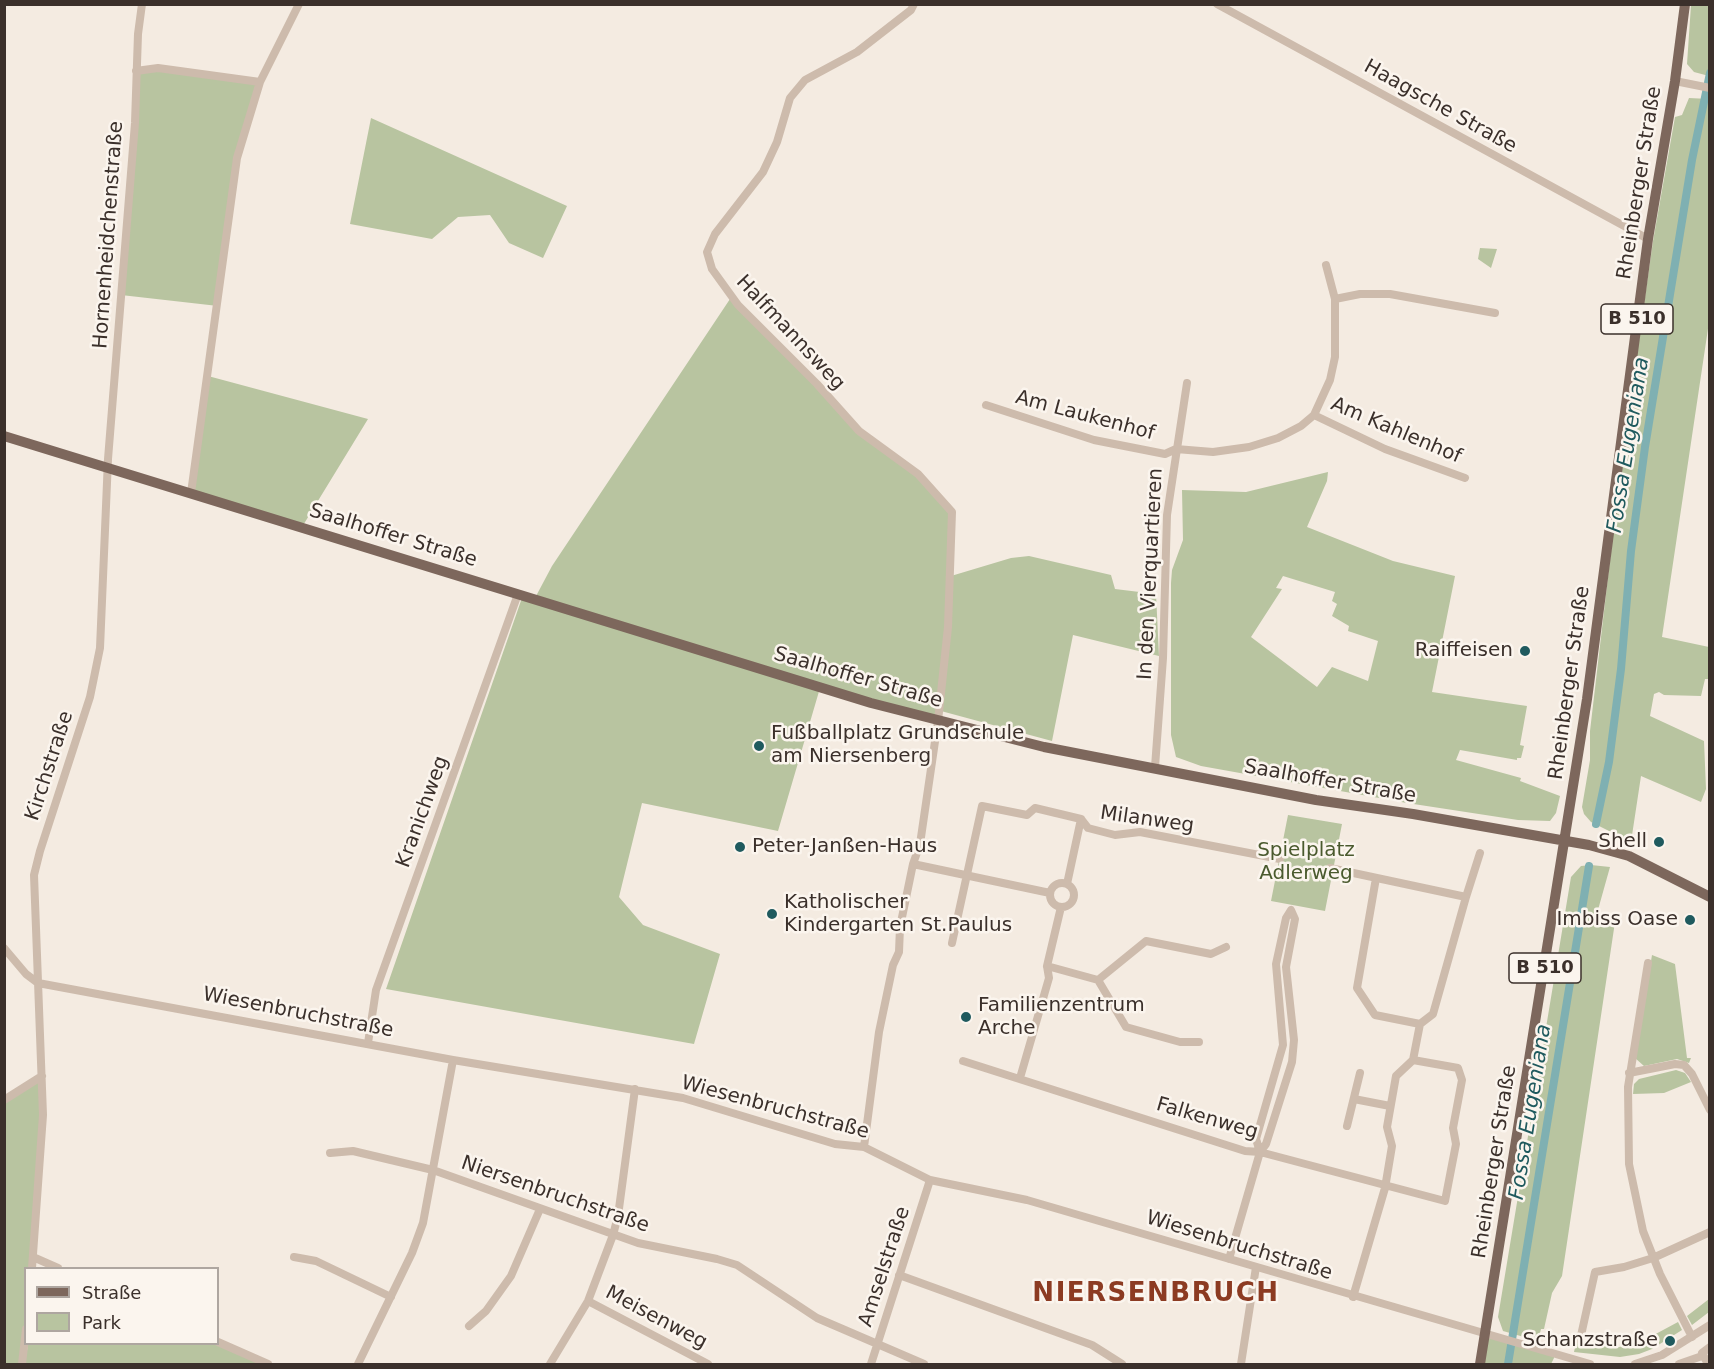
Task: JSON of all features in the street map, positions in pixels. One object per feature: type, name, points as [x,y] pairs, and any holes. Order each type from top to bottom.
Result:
[{"type":"main road","name":"Rheinberger Straße","points":[[1480,1365],[1565,841],[1600,606],[1648,239],[1675,81],[1685,4]]},
{"type":"main road","name":"Saalhoffer Straße","points":[[4,436],[871,703],[1024,743],[1316,800],[1413,814],[1565,841],[1629,856],[1710,897]]},
{"type":"street","name":"Hornenheidchenstraße","points":[[108,468],[142,4]]},
{"type":"street","points":[[191,493],[215,332],[229,201],[237,159],[260,82],[300,4]]},
{"type":"street","name":"Halfmannsweg","points":[[914,4],[911,10],[857,52],[805,80],[790,98],[777,142],[763,172],[715,234],[709,245],[707,258],[717,279],[738,305],[817,384],[859,431],[918,474],[952,512],[948,627],[938,721]]},
{"type":"street","name":"Haagsche Straße","points":[[1217,4],[1648,239]]},
{"type":"street","points":[[136,71],[158,68],[260,82]]},
{"type":"street","points":[[1675,81],[1710,88]]},
{"type":"street","points":[[1314,415],[1330,380],[1335,357],[1335,299],[1326,265]]},
{"type":"street","points":[[1335,299],[1360,294],[1390,294],[1495,313]]},
{"type":"street","name":"In den Vierquartieren","points":[[1155,767],[1163,658],[1166,535],[1176,449],[1187,383]]},
{"type":"street","name":"Am Laukenhof","points":[[986,405],[1094,440],[1165,454],[1176,449],[1213,452],[1249,447],[1278,438],[1301,426],[1314,415]]},
{"type":"street","name":"Am Kahlenhof","points":[[1314,415],[1385,449],[1465,478]]},
{"type":"street","name":"Kirchstraße","points":[[32,1267],[43,1115],[34,875],[90,697],[100,648],[108,468]]},
{"type":"street","name":"Kranichweg","points":[[368,1043],[376,990],[518,594]]},
{"type":"street","points":[[864,1147],[879,1032],[893,965],[898,952],[900,927],[913,864],[920,844],[938,721]]},
{"type":"street","name":"Milanweg","points":[[967,876],[982,806],[1028,815],[1035,808],[1081,819],[1088,828],[1115,835],[1140,832],[1280,859]]},
{"type":"street","points":[[1067,884],[1081,819]]},
{"type":"street","points":[[1353,1297],[1385,1188],[1392,1146],[1387,1127],[1396,1076],[1413,1060],[1420,1024],[1433,1014],[1480,853]]},
{"type":"street","points":[[913,864],[1050,893]]},
{"type":"street","points":[[1330,868],[1466,897]]},
{"type":"street","points":[[952,943],[967,876]]},
{"type":"street","points":[[1376,878],[1357,988],[1375,1015],[1420,1024]]},
{"type":"street","points":[[1058,883],[1067,884],[1073,890],[1069,904],[1061,907],[1052,902],[1050,893],[1058,883]]},
{"type":"street","points":[[1020,1078],[1049,978],[1047,966],[1061,907]]},
{"type":"street","points":[[1229,1259],[1260,1152],[1266,1144],[1292,1062],[1293,1030],[1286,967],[1295,919],[1291,910],[1286,918],[1276,964],[1284,1045],[1256,1139],[1260,1152]]},
{"type":"street","points":[[1098,980],[1146,941],[1211,954],[1226,947]]},
{"type":"street","points":[[4,948],[26,974],[38,983]]},
{"type":"street","points":[[1648,963],[1629,1073],[1626,1122],[1629,1164],[1637,1209],[1653,1258],[1692,1337]]},
{"type":"street","points":[[1047,966],[1098,980],[1126,1027],[1180,1042],[1199,1042]]},
{"type":"street","name":"Wiesenbruchstraße","points":[[38,983],[453,1060],[683,1098],[835,1144],[864,1147],[913,1174],[930,1180],[1027,1200],[1484,1335]]},
{"type":"street","points":[[358,1365],[391,1298],[423,1223],[453,1060]]},
{"type":"street","name":"Falkenweg","points":[[963,1061],[1245,1150],[1260,1152],[1385,1188],[1445,1202],[1456,1144],[1453,1128],[1462,1080],[1458,1068],[1413,1060]]},
{"type":"street","points":[[1629,1073],[1675,1064],[1684,1065],[1692,1074],[1710,1110]]},
{"type":"street","points":[[1347,1126],[1360,1073]]},
{"type":"street","points":[[4,1100],[42,1076]]},
{"type":"street","points":[[550,1365],[588,1301],[613,1235],[618,1216],[635,1089]]},
{"type":"street","points":[[1354,1099],[1390,1106]]},
{"type":"street","name":"Niersenbruchstraße","points":[[330,1153],[353,1151],[433,1170],[638,1243],[737,1265],[817,1318],[924,1365]]},
{"type":"street","name":"Amselstraße","points":[[872,1365],[930,1180]]},
{"type":"street","points":[[470,1326],[486,1311],[511,1276],[540,1209]]},
{"type":"street","points":[[1580,1340],[1595,1272],[1653,1258],[1710,1232]]},
{"type":"street","points":[[33,1257],[54,1267]]},
{"type":"street","points":[[294,1257],[316,1261],[391,1298]]},
{"type":"street","points":[[1240,1365],[1256,1268]]},
{"type":"street","points":[[899,1275],[1092,1345],[1122,1365]]},
{"type":"street","name":"Meisenweg","points":[[588,1301],[708,1365]]},
{"type":"street","points":[[1635,1365],[1662,1355],[1710,1325]]},
{"type":"street","points":[[1484,1335],[1590,1365]]},
{"type":"street","points":[[219,1342],[268,1365]]},
{"type":"street","points":[[22,1365],[24,1345]]},
{"type":"street","points":[[1679,1365],[1705,1360],[1705,1349],[1710,1347]]},
{"type":"green space","points":[[1691,5],[1709,5],[1709,76],[1694,72],[1687,64]]},
{"type":"green space","points":[[158,68],[260,82],[237,159],[218,306],[121,295],[136,71]]},
{"type":"green space","points":[[1689,98],[1709,99],[1709,322],[1662,637],[1709,647],[1709,679],[1705,679],[1701,696],[1664,695],[1659,692],[1654,694],[1650,716],[1704,741],[1706,789],[1701,802],[1641,776],[1631,842],[1591,822],[1584,814],[1582,807],[1590,760],[1590,731],[1621,466],[1653,241],[1675,117],[1682,115]]},
{"type":"green space","points":[[371,118],[567,206],[543,258],[509,243],[490,215],[458,217],[432,239],[350,224]]},
{"type":"green space","points":[[1480,248],[1497,249],[1491,268],[1478,259]]},
{"type":"green space","points":[[732,296],[861,434],[917,474],[955,515],[951,576],[1011,558],[1029,556],[1111,575],[1115,589],[1156,594],[1159,656],[1073,635],[1052,741],[941,711],[938,721],[820,688],[778,831],[642,803],[619,897],[643,925],[720,954],[694,1044],[386,989],[523,595],[535,598],[552,566]]},
{"type":"green space","points":[[208,376],[368,419],[302,527],[191,493]]},
{"type":"green space","points":[[1328,472],[1327,481],[1307,527],[1393,561],[1455,576],[1432,692],[1527,706],[1520,745],[1524,746],[1521,758],[1517,760],[1460,750],[1456,760],[1521,778],[1520,781],[1560,796],[1556,813],[1550,821],[1518,820],[1407,803],[1201,766],[1176,757],[1171,735],[1171,583],[1172,570],[1183,540],[1182,490],[1246,492]],"holes":[[[1283,576],[1335,592],[1332,601],[1337,604],[1332,616],[1349,626],[1348,631],[1378,641],[1368,681],[1332,667],[1317,687],[1251,637],[1282,589],[1276,588]]]},
{"type":"green space","name":"Spielplatz Adlerweg","points":[[1288,815],[1342,824],[1325,911],[1271,901]]},
{"type":"green space","points":[[1581,866],[1610,867],[1596,917],[1615,922],[1562,1276],[1552,1293],[1544,1329],[1541,1329],[1538,1341],[1503,1331],[1498,1317],[1571,877]]},
{"type":"green space","points":[[1652,955],[1675,964],[1687,1058],[1691,1058],[1689,1063],[1677,1059],[1644,1066],[1635,1058]]},
{"type":"green space","points":[[1676,1070],[1685,1073],[1691,1082],[1664,1093],[1633,1094],[1634,1084],[1639,1079]]},
{"type":"green space","points":[[42,1076],[32,1267],[24,1267],[22,1364],[5,1364],[5,1100]]},
{"type":"green space","points":[[1709,1299],[1709,1312],[1692,1325],[1687,1316]]},
{"type":"green space","points":[[1678,1322],[1682,1330],[1652,1349],[1639,1354],[1620,1357],[1574,1352],[1576,1343],[1619,1347],[1637,1344]]},
{"type":"green space","points":[[1484,1335],[1554,1355],[1554,1358],[1551,1364],[1479,1364]]},
{"type":"green space","points":[[219,1344],[265,1364],[25,1364],[28,1345]]},
{"type":"waterway","name":"Fossa Eugeniana","points":[[1596,824],[1609,762],[1621,669],[1631,551],[1645,447],[1692,160],[1710,73]]},
{"type":"waterway","name":"Fossa Eugeniana","points":[[1508,1364],[1589,866]]},
{"type":"place","name":"Raiffeisen","points":[[1525,651]]},
{"type":"place","name":"Fußballplatz Grundschule am Niersenberg","points":[[759,746]]},
{"type":"place","name":"Shell","points":[[1659,842]]},
{"type":"place","name":"Peter-Janßen-Haus","points":[[740,847]]},
{"type":"place","name":"Katholischer Kindergarten St.Paulus","points":[[772,914]]},
{"type":"place","name":"Imbiss Oase","points":[[1690,920]]},
{"type":"place","name":"Familienzentrum Arche","points":[[966,1017]]},
{"type":"place","name":"Schanzstraße","points":[[1670,1341]]},
{"type":"district","name":"NIERSENBRUCH","points":[[1156,1294]]}]
